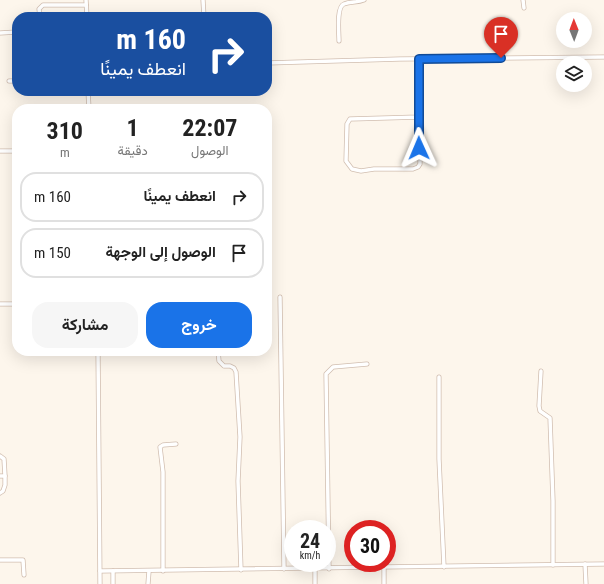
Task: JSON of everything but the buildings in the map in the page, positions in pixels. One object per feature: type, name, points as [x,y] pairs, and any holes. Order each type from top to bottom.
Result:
[{"type":"street","points":[[203,0],[204,12]]},
{"type":"street","points":[[339,41],[339,12],[342,5],[345,3],[364,0]]},
{"type":"street","points":[[523,0],[524,8]]},
{"type":"street","points":[[39,12],[39,9],[43,5],[86,2]]},
{"type":"street","points":[[0,33],[12,32]]},
{"type":"street","points":[[272,63],[419,59],[604,57]]},
{"type":"street","points":[[419,59],[419,117],[418,167],[413,169],[374,169],[356,171],[348,165],[346,161],[346,145],[347,124],[350,119],[419,117]]},
{"type":"street","points":[[0,152],[12,151]]},
{"type":"street","points":[[100,571],[284,569],[280,297]]},
{"type":"street","points":[[0,304],[12,304]]},
{"type":"street","points":[[98,356],[100,584]]},
{"type":"street","points":[[219,356],[219,360],[224,366],[234,368],[236,372],[240,437],[238,481],[241,570]]},
{"type":"street","points":[[328,520],[326,374],[333,367],[367,364]]},
{"type":"street","points":[[541,371],[539,406],[540,411],[550,418],[553,501],[552,565]]},
{"type":"street","points":[[439,377],[439,459],[444,567]]},
{"type":"street","points":[[163,570],[163,472],[160,447],[163,445],[176,444]]},
{"type":"street","points":[[0,456],[4,459],[5,476],[5,488],[0,493]]},
{"type":"street","points":[[0,476],[5,476]]},
{"type":"street","points":[[0,560],[23,560],[24,575]]},
{"type":"street","points":[[585,564],[586,584]]},
{"type":"street","points":[[396,568],[604,564]]},
{"type":"street","points":[[148,584],[149,570]]},
{"type":"street","points":[[113,571],[113,584]]},
{"type":"street","points":[[315,572],[315,584]]},
{"type":"street","points":[[384,572],[384,584]]},
{"type":"route","points":[[419,148],[419,59],[501,58]]}]
